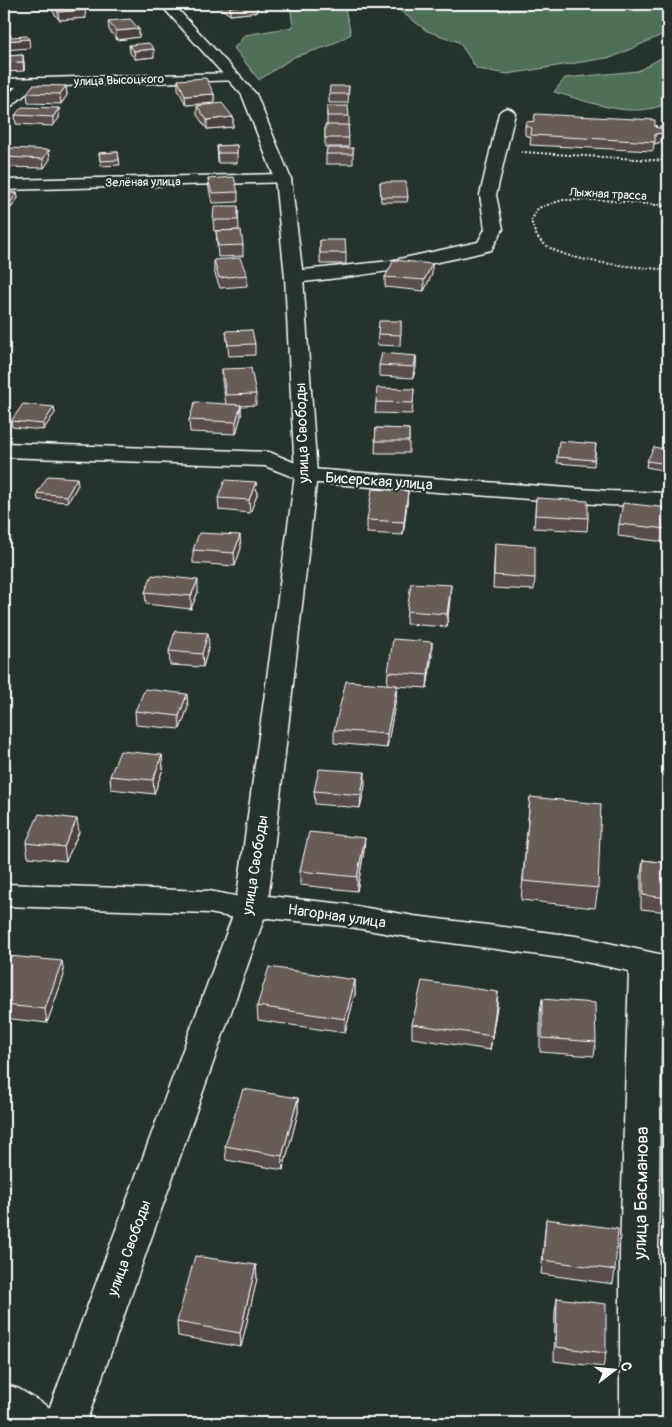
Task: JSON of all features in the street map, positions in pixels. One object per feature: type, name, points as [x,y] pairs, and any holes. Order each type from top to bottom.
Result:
[{"type":"street","name":"улица Свободы","points":[[65,1423],[251,910],[306,475],[294,277],[283,180],[249,94],[166,4]]},
{"type":"street","name":"улица Высоцкого","points":[[4,83],[234,77]]},
{"type":"street","points":[[4,105],[31,82]]},
{"type":"street","points":[[294,277],[378,269],[443,258],[485,246],[494,229],[488,195],[507,113]]},
{"type":"street","name":"Зелёная улица","points":[[4,185],[283,180]]},
{"type":"street","name":"Бисерская улица","points":[[4,450],[269,459],[306,475],[609,498],[668,500]]},
{"type":"street","name":"Нагорная улица","points":[[4,895],[209,902],[251,910],[268,907],[344,915],[414,927],[576,948],[657,965]]},
{"type":"street","name":"улица Басманова","points":[[641,1423],[639,1251],[657,965]]},
{"type":"street","points":[[4,1403],[36,1423]]},
{"type":"path","points":[[649,125],[668,126]]},
{"type":"path","points":[[498,151],[668,161]]},
{"type":"path","name":"Лыжная трасса","points":[[668,206],[604,200],[563,200],[538,208],[532,221],[538,238],[552,250],[576,258],[668,270]]},
{"type":"green space","points":[[290,4],[344,4],[351,34],[329,46],[294,57],[259,80],[234,48],[245,35],[293,27]]},
{"type":"green space","points":[[391,4],[668,4],[668,32],[613,57],[508,74],[477,69],[459,42],[427,31]]},
{"type":"green space","points":[[668,54],[668,103],[654,108],[625,110],[611,108],[554,92],[565,78],[638,71]]},
{"type":"building","points":[[52,4],[81,4],[85,10],[58,12]]},
{"type":"building","points":[[225,4],[254,4],[230,7]]},
{"type":"building","points":[[130,19],[139,29],[116,31],[108,21]]},
{"type":"building","points":[[4,33],[9,33],[11,37],[27,36],[29,39],[4,41]]},
{"type":"building","points":[[149,43],[154,49],[134,51],[129,45]]},
{"type":"building","points":[[23,55],[23,62],[4,63],[4,56]]},
{"type":"building","points":[[206,78],[214,94],[185,96],[178,80]]},
{"type":"building","points":[[33,85],[66,86],[60,94],[27,93]]},
{"type":"building","points":[[330,86],[349,86],[348,94],[329,94]]},
{"type":"building","points":[[222,103],[233,117],[207,120],[197,106]]},
{"type":"building","points":[[327,106],[348,106],[349,116],[327,116]]},
{"type":"building","points":[[22,107],[59,108],[53,117],[15,115]]},
{"type":"building","points":[[535,114],[655,120],[655,127],[663,129],[662,133],[655,134],[655,142],[531,135],[532,128],[525,126],[526,122],[534,121]]},
{"type":"building","points":[[325,125],[348,125],[349,138],[325,138]]},
{"type":"building","points":[[237,145],[237,153],[218,153],[217,146]]},
{"type":"building","points":[[11,148],[49,150],[43,159],[5,157]]},
{"type":"building","points":[[327,148],[353,148],[353,154],[326,154]]},
{"type":"building","points":[[118,152],[119,160],[100,161],[99,153]]},
{"type":"building","points":[[234,177],[238,192],[212,193],[208,179]]},
{"type":"building","points":[[380,182],[406,182],[408,197],[381,197]]},
{"type":"building","points":[[4,193],[17,193],[10,203],[4,203]]},
{"type":"building","points":[[214,206],[238,206],[238,220],[213,220]]},
{"type":"building","points":[[241,230],[243,245],[218,246],[216,231]]},
{"type":"building","points":[[320,240],[345,240],[346,253],[320,253]]},
{"type":"building","points":[[240,258],[247,275],[219,278],[214,260]]},
{"type":"building","points":[[394,260],[432,264],[424,280],[385,277]]},
{"type":"building","points":[[379,321],[401,321],[401,335],[378,334]]},
{"type":"building","points":[[252,330],[255,344],[228,345],[226,331]]},
{"type":"building","points":[[382,353],[416,356],[414,367],[379,365]]},
{"type":"building","points":[[251,368],[256,394],[226,395],[222,369]]},
{"type":"building","points":[[377,388],[414,389],[413,403],[376,402]]},
{"type":"building","points":[[195,402],[241,405],[236,422],[189,420]]},
{"type":"building","points":[[23,404],[54,407],[43,424],[11,421]]},
{"type":"building","points":[[376,428],[409,429],[409,441],[375,441]]},
{"type":"building","points":[[559,441],[596,444],[594,460],[557,457]]},
{"type":"building","points":[[654,447],[668,450],[668,464],[647,461]]},
{"type":"building","points":[[48,476],[77,478],[67,496],[37,493]]},
{"type":"building","points":[[225,480],[256,482],[249,500],[218,498]]},
{"type":"building","points":[[372,489],[408,491],[404,522],[367,520]]},
{"type":"building","points":[[536,498],[588,501],[588,518],[535,515]]},
{"type":"building","points":[[623,503],[668,508],[667,529],[619,524]]},
{"type":"building","points":[[199,533],[240,535],[234,553],[193,550]]},
{"type":"building","points":[[495,543],[535,546],[535,578],[494,575]]},
{"type":"building","points":[[152,575],[198,580],[191,596],[145,592]]},
{"type":"building","points":[[411,583],[451,585],[447,614],[407,611]]},
{"type":"building","points":[[175,631],[208,633],[202,654],[169,651]]},
{"type":"building","points":[[393,639],[432,642],[428,675],[388,672]]},
{"type":"building","points":[[346,681],[397,685],[387,734],[334,730]]},
{"type":"building","points":[[145,689],[187,694],[179,716],[135,711]]},
{"type":"building","points":[[120,751],[162,755],[153,780],[110,776]]},
{"type":"building","points":[[319,769],[365,772],[361,795],[314,791]]},
{"type":"building","points":[[530,797],[601,804],[598,888],[523,881]]},
{"type":"building","points":[[39,814],[77,819],[64,847],[26,843]]},
{"type":"building","points":[[309,832],[365,838],[357,877],[300,871]]},
{"type":"building","points":[[643,860],[668,863],[668,898],[643,895]]},
{"type":"building","points":[[9,956],[62,961],[45,1009],[4,1005],[4,969]]},
{"type":"building","points":[[269,967],[355,980],[345,1019],[257,1006]]},
{"type":"building","points":[[422,981],[498,992],[492,1036],[412,1024]]},
{"type":"building","points":[[542,999],[595,1003],[596,1042],[542,1038]]},
{"type":"building","points":[[665,1011],[668,1012],[668,1044],[666,1044]]},
{"type":"building","points":[[243,1089],[298,1098],[282,1156],[225,1146]]},
{"type":"building","points":[[546,1219],[618,1229],[615,1270],[543,1260]]},
{"type":"building","points":[[195,1256],[256,1265],[240,1333],[177,1322]]},
{"type":"building","points":[[557,1298],[606,1304],[606,1353],[556,1347]]},
{"type":"building","points":[[138,1418],[164,1423],[136,1423]]}]
